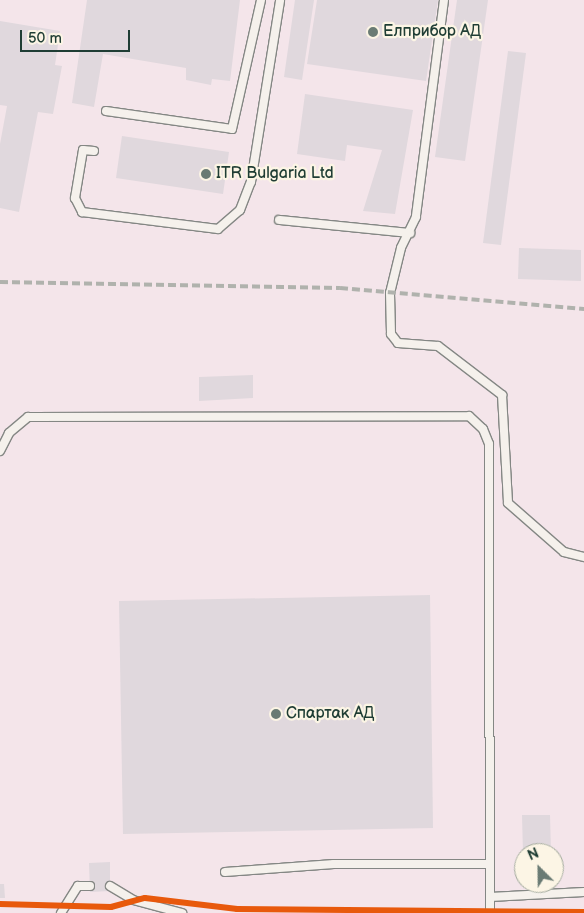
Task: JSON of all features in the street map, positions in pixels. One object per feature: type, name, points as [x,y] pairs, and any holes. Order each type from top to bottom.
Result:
[{"type":"lane","points":[[106,111],[232,129],[261,0]]},
{"type":"lane","points":[[94,151],[83,150],[75,198],[82,212],[218,229],[240,210],[252,182],[280,0]]},
{"type":"lane","points":[[444,0],[410,233],[400,248],[390,293],[393,340],[438,346],[502,395],[508,503],[564,552],[584,557]]},
{"type":"lane","points":[[279,220],[410,233]]},
{"type":"lane","points":[[0,451],[9,433],[28,417],[469,416],[483,429],[489,444],[490,913]]},
{"type":"lane","points":[[225,872],[334,864],[489,864]]},
{"type":"lane","points":[[61,913],[78,886],[90,886]]},
{"type":"lane","points":[[110,886],[133,900],[182,913]]},
{"type":"lane","points":[[490,897],[584,892]]},
{"type":"shaded area","points":[[0,0],[584,0],[584,913],[0,913]]},
{"type":"building","points":[[87,0],[240,0],[230,81],[212,79],[211,85],[186,80],[186,68],[103,54],[94,107],[72,103]]},
{"type":"building","points":[[295,0],[314,0],[302,80],[284,77]]},
{"type":"building","name":"Елприбор АД","points":[[317,0],[438,0],[426,81],[307,64]]},
{"type":"building","points":[[457,0],[488,0],[465,161],[435,157]]},
{"type":"building","points":[[0,21],[60,31],[55,65],[62,66],[53,114],[38,112],[19,212],[0,208],[0,144],[7,106],[0,105]]},
{"type":"building","points":[[508,51],[526,53],[501,245],[483,243]]},
{"type":"building","points":[[305,94],[413,110],[395,214],[363,211],[382,150],[347,145],[345,161],[297,154]]},
{"type":"building","points":[[122,136],[229,152],[223,194],[116,178]]},
{"type":"building","points":[[519,248],[581,250],[581,281],[518,279]]},
{"type":"building","points":[[253,375],[253,398],[199,401],[199,377]]},
{"type":"building","name":"Спартак АД","points":[[430,595],[433,828],[123,834],[119,601]]},
{"type":"building","points":[[522,815],[550,815],[551,843],[523,843]]},
{"type":"building","points":[[110,862],[110,891],[90,892],[89,863]]},
{"type":"building","points":[[0,884],[4,884],[5,898],[0,898]]},
{"type":"railway","points":[[0,282],[340,288],[584,309]]},
{"type":"cycle path","points":[[0,904],[111,907],[145,898],[237,909],[584,912]]},
{"type":"place","name":"Елприбор АД","points":[[373,32]]},
{"type":"place","name":"ITR Bulgaria Ltd","points":[[206,174]]},
{"type":"place","name":"Спартак АД","points":[[276,714]]}]
